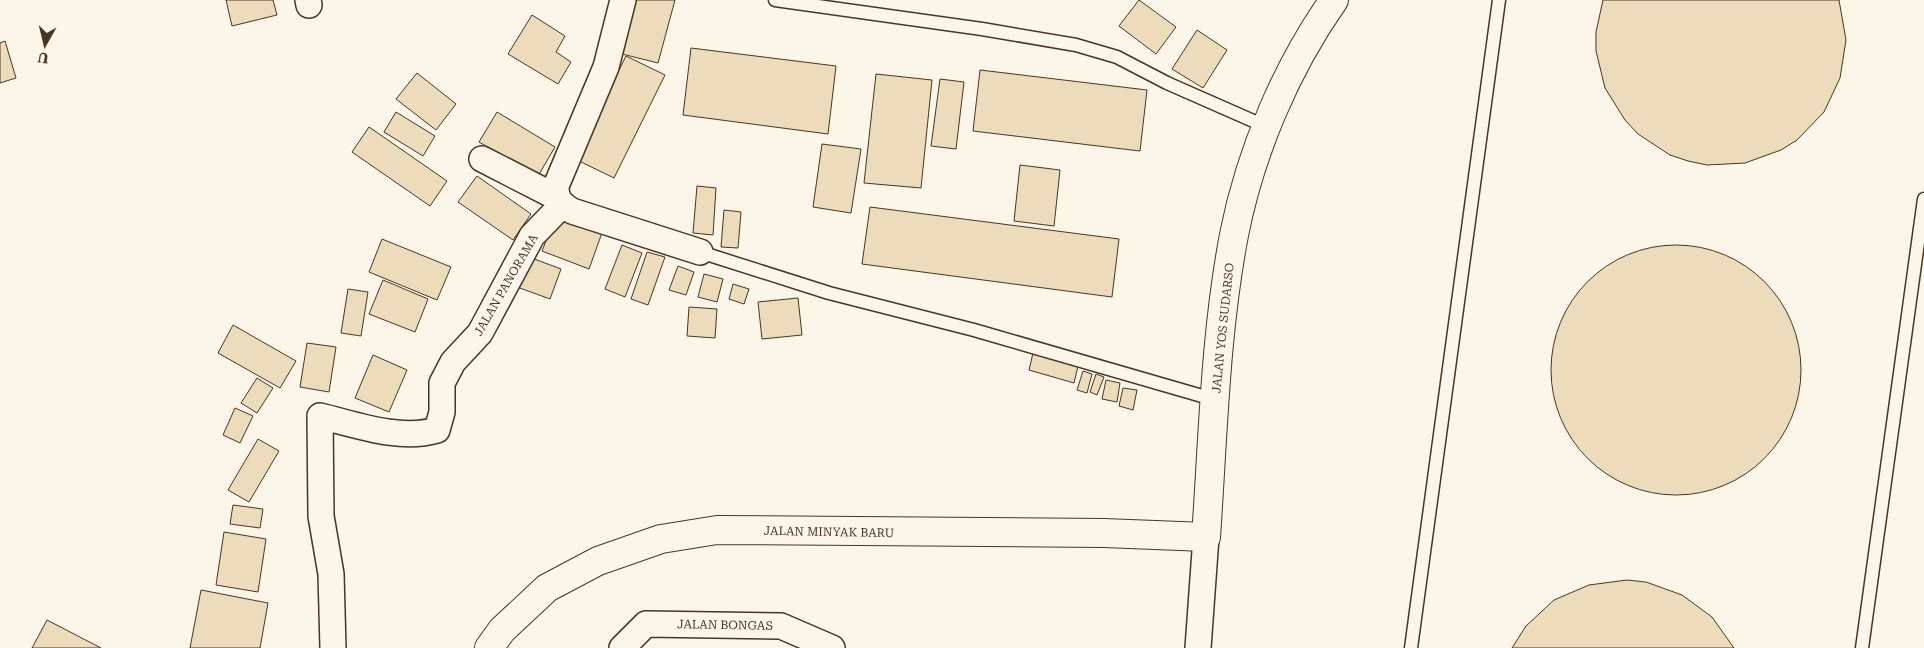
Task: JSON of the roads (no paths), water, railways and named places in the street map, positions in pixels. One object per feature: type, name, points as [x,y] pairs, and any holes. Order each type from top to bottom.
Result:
[{"type":"main road","name":"JALAN YOS SUDARSO","points":[[1206,536],[1224,296],[1234,234],[1267,127],[1290,74],[1334,0]]},
{"type":"main road","name":"JALAN MINYAK BARU","points":[[488,648],[502,630],[547,588],[598,561],[661,539],[708,532],[1104,533],[1206,536]]},
{"type":"street","points":[[559,201],[556,186],[606,67],[623,0]]},
{"type":"street","points":[[482,159],[559,201],[572,211],[700,252]]},
{"type":"street","name":"JALAN PANORAMA","points":[[333,648],[331,574],[321,516],[320,416],[377,429],[420,435],[437,430],[442,412],[442,383],[453,362],[480,333],[532,236],[559,201]]},
{"type":"street","name":"JALAN YOS SUDARSO","points":[[1198,648],[1206,536]]},
{"type":"street","name":"JALAN BONGAS","points":[[622,648],[646,624],[704,624],[782,626],[832,648]]},
{"type":"lane","points":[[775,0],[982,29],[1076,45],[1117,57],[1167,83],[1267,127]]},
{"type":"lane","points":[[1411,648],[1500,0]]},
{"type":"lane","points":[[1862,648],[1924,199]]},
{"type":"lane","points":[[700,252],[829,293],[974,330],[1216,400]]}]
